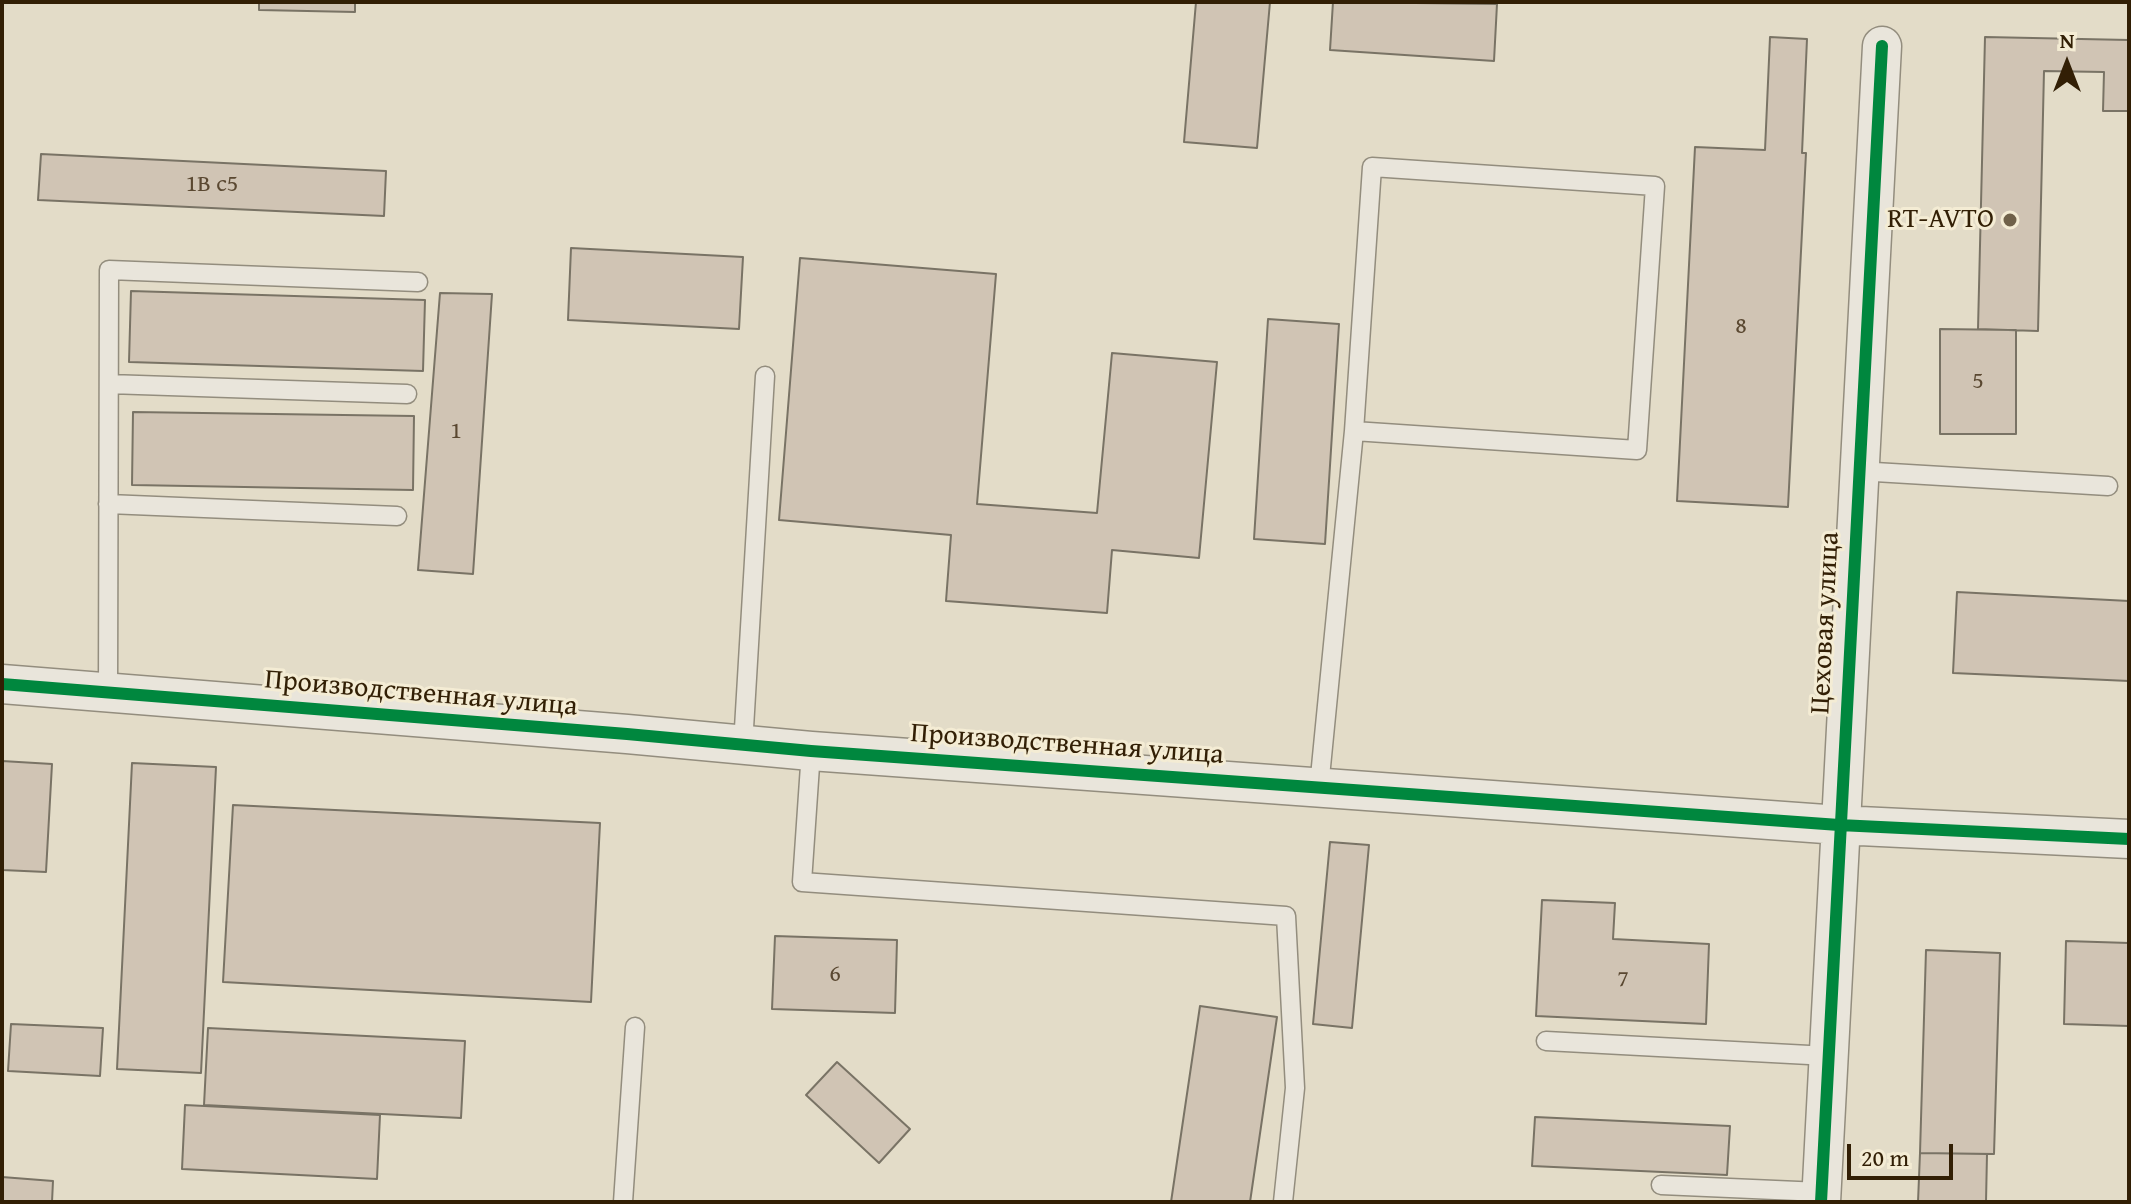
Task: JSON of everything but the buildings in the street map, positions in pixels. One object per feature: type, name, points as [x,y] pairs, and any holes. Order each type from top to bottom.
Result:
[{"type":"street","name":"Цеховая улица","points":[[1821,1197],[1882,46]]},
{"type":"street","name":"Производственная улица","points":[[2,684],[811,751],[1839,825],[2129,839]]},
{"type":"lane","points":[[1319,787],[1354,431],[1372,167],[1655,186],[1637,450],[1354,431]]},
{"type":"lane","points":[[108,693],[109,270],[418,282]]},
{"type":"lane","points":[[743,745],[765,376]]},
{"type":"lane","points":[[109,384],[407,394]]},
{"type":"lane","points":[[1858,471],[2108,486]]},
{"type":"lane","points":[[108,504],[397,516]]},
{"type":"lane","points":[[811,751],[802,882],[1286,916],[1295,1088],[1283,1202]]},
{"type":"lane","points":[[623,1202],[635,1027]]},
{"type":"lane","points":[[1546,1041],[1828,1056]]},
{"type":"lane","points":[[1661,1185],[1821,1197]]},
{"type":"cycle path","points":[[1821,1202],[1882,46]]},
{"type":"cycle path","points":[[2,684],[811,751],[1839,825],[2129,839]]},
{"type":"place","name":"RT-AVTO","points":[[2010,220]]}]
